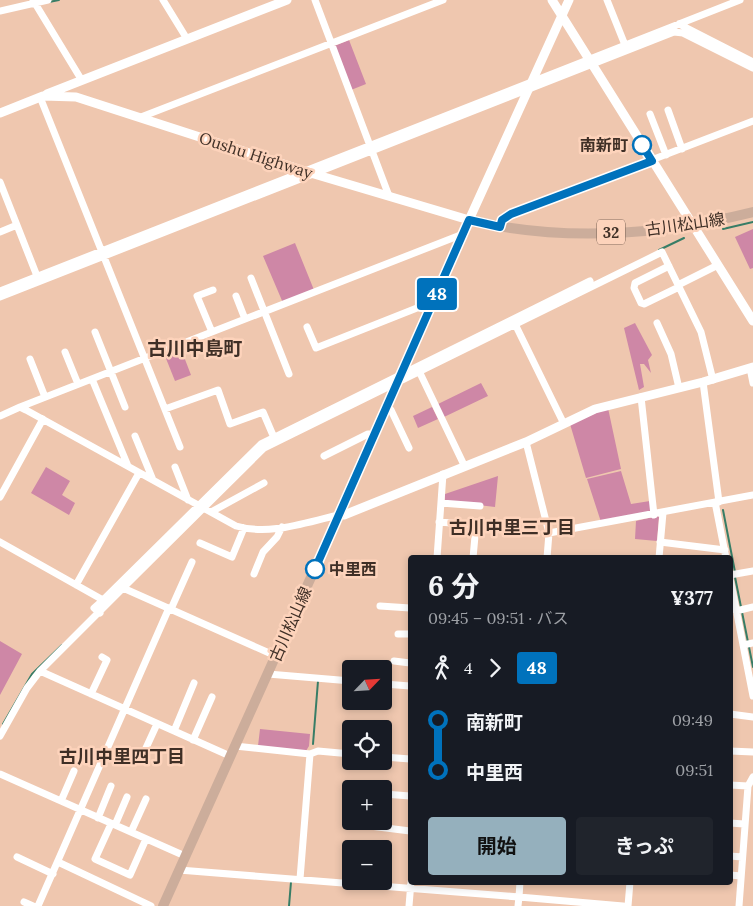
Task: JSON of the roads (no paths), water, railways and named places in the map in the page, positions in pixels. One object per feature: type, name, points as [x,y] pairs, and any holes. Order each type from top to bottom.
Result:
[{"type":"main road","name":"古川松山線","points":[[164,906],[469,220],[500,227],[590,233],[651,230],[714,222],[753,212]]},
{"type":"street","points":[[0,11],[48,0]]},
{"type":"street","points":[[163,0],[187,39]]},
{"type":"street","name":"Oushu Highway","points":[[0,113],[77,81],[287,0]]},
{"type":"street","points":[[315,0],[389,196]]},
{"type":"street","points":[[141,117],[443,0]]},
{"type":"street","points":[[552,0],[753,320]]},
{"type":"street","points":[[469,220],[569,0]]},
{"type":"street","points":[[607,0],[625,45]]},
{"type":"street","points":[[0,297],[233,202],[303,171],[371,148],[530,86],[655,37],[679,24],[740,0]]},
{"type":"street","points":[[34,2],[77,81],[76,97]]},
{"type":"street","points":[[679,24],[751,63]]},
{"type":"street","points":[[590,62],[625,45],[674,32],[684,33],[751,63]]},
{"type":"street","points":[[41,97],[180,447]]},
{"type":"street","name":"Oushu Highway","points":[[41,97],[76,97],[303,171],[469,220]]},
{"type":"street","points":[[668,110],[682,149]]},
{"type":"street","points":[[650,114],[666,155]]},
{"type":"street","points":[[500,227],[502,220],[511,214],[753,121]]},
{"type":"street","points":[[233,202],[314,174],[371,148]]},
{"type":"street","points":[[0,182],[36,276]]},
{"type":"street","points":[[0,232],[17,225]]},
{"type":"street","points":[[0,416],[463,234]]},
{"type":"street","points":[[0,736],[26,688],[40,671],[203,508],[215,493],[275,439],[492,332],[662,252],[701,332],[714,380]]},
{"type":"street","points":[[0,290],[102,254]]},
{"type":"street","points":[[669,266],[635,283],[634,288],[641,302],[644,304],[718,265]]},
{"type":"street","points":[[251,278],[289,374]]},
{"type":"street","points":[[492,332],[515,324],[590,280]]},
{"type":"street","points":[[212,332],[198,296],[213,290]]},
{"type":"street","points":[[236,296],[245,319]]},
{"type":"street","points":[[307,327],[316,348],[422,306],[431,306]]},
{"type":"street","points":[[657,323],[671,354],[679,388]]},
{"type":"street","points":[[515,324],[563,422]]},
{"type":"street","points":[[95,332],[125,407]]},
{"type":"street","points":[[65,352],[78,384]]},
{"type":"street","points":[[30,359],[46,397]]},
{"type":"street","points":[[398,379],[419,371],[430,362]]},
{"type":"street","points":[[20,407],[188,500],[244,528],[282,527],[339,515],[344,516],[464,465],[526,442],[563,422],[595,408],[714,380],[752,368],[753,383]]},
{"type":"street","points":[[419,371],[464,465]]},
{"type":"street","points":[[92,379],[128,467]]},
{"type":"street","points":[[660,542],[725,554],[703,382]]},
{"type":"street","points":[[165,410],[218,390],[230,424],[262,412],[275,439]]},
{"type":"street","points":[[641,397],[654,515]]},
{"type":"street","points":[[385,407],[390,410],[409,448]]},
{"type":"street","points":[[0,497],[43,419]]},
{"type":"street","points":[[324,456],[368,434],[374,434]]},
{"type":"street","points":[[135,436],[153,480]]},
{"type":"street","points":[[526,442],[549,533],[547,555]]},
{"type":"street","points":[[175,467],[188,500]]},
{"type":"street","points":[[76,585],[139,472]]},
{"type":"street","points":[[437,555],[443,474]]},
{"type":"street","points":[[98,611],[94,608],[203,508],[264,483]]},
{"type":"street","points":[[549,533],[654,515],[753,495]]},
{"type":"street","points":[[441,503],[480,506]]},
{"type":"street","points":[[659,555],[663,513]]},
{"type":"street","points":[[439,522],[476,525],[473,555]]},
{"type":"street","points":[[254,574],[263,552],[277,537],[282,527]]},
{"type":"street","points":[[200,543],[232,557],[244,528]]},
{"type":"street","points":[[0,542],[103,600]]},
{"type":"street","points":[[38,906],[192,562]]},
{"type":"street","points":[[753,571],[733,575],[748,644],[753,696]]},
{"type":"street","points":[[123,588],[276,656]]},
{"type":"street","points":[[380,606],[408,608]]},
{"type":"street","points":[[741,610],[753,607]]},
{"type":"street","points":[[398,634],[408,634]]},
{"type":"street","points":[[91,694],[107,660],[102,657]]},
{"type":"street","points":[[394,661],[408,663]]},
{"type":"street","points":[[40,671],[230,756]]},
{"type":"street","points":[[268,674],[342,680]]},
{"type":"street","points":[[174,731],[194,683]]},
{"type":"street","points":[[392,685],[408,686]]},
{"type":"street","points":[[193,740],[212,697]]},
{"type":"street","points":[[733,714],[753,717]]},
{"type":"street","points":[[140,762],[158,724]]},
{"type":"street","points":[[235,746],[310,754],[318,751],[342,753]]},
{"type":"street","points":[[733,751],[753,752]]},
{"type":"street","points":[[300,879],[310,754]]},
{"type":"street","points":[[392,758],[408,759]]},
{"type":"street","points":[[61,802],[74,771]]},
{"type":"street","points":[[0,774],[185,856]]},
{"type":"street","points":[[739,906],[748,786],[753,777]]},
{"type":"street","points":[[733,785],[748,786]]},
{"type":"street","points":[[98,818],[111,786]]},
{"type":"street","points":[[392,795],[408,796]]},
{"type":"street","points":[[127,797],[95,859],[130,875],[146,839]]},
{"type":"street","points":[[131,832],[146,799]]},
{"type":"street","points":[[733,823],[744,824]]},
{"type":"street","points":[[392,829],[408,831]]},
{"type":"street","points":[[733,856],[742,857]]},
{"type":"street","points":[[17,857],[53,874]]},
{"type":"street","points":[[58,862],[152,906]]},
{"type":"street","points":[[179,870],[408,885]]},
{"type":"street","points":[[733,875],[741,876]]},
{"type":"street","points":[[409,906],[411,885],[597,905],[623,906]]},
{"type":"street","points":[[518,906],[520,885]]},
{"type":"street","points":[[628,906],[630,885]]},
{"type":"street","points":[[24,902],[33,906]]},
{"type":"waterway","points":[[49,2],[59,0]]},
{"type":"waterway","points":[[723,229],[753,222]]},
{"type":"waterway","points":[[659,250],[684,238]]},
{"type":"waterway","points":[[723,510],[732,555]]},
{"type":"waterway","points":[[733,562],[735,572]]},
{"type":"waterway","points":[[735,577],[753,667]]},
{"type":"waterway","points":[[3,724],[32,674],[62,645]]},
{"type":"waterway","points":[[313,744],[318,681]]},
{"type":"waterway","points":[[289,906],[291,882]]},
{"type":"place","name":"南新町","points":[[642,145]]},
{"type":"place","name":"中里西","points":[[315,569]]},
{"type":"district","name":"古川中島町","points":[[195,348]]},
{"type":"district","name":"古川中里三丁目","points":[[512,527]]},
{"type":"district","name":"古川中里四丁目","points":[[122,756]]}]
